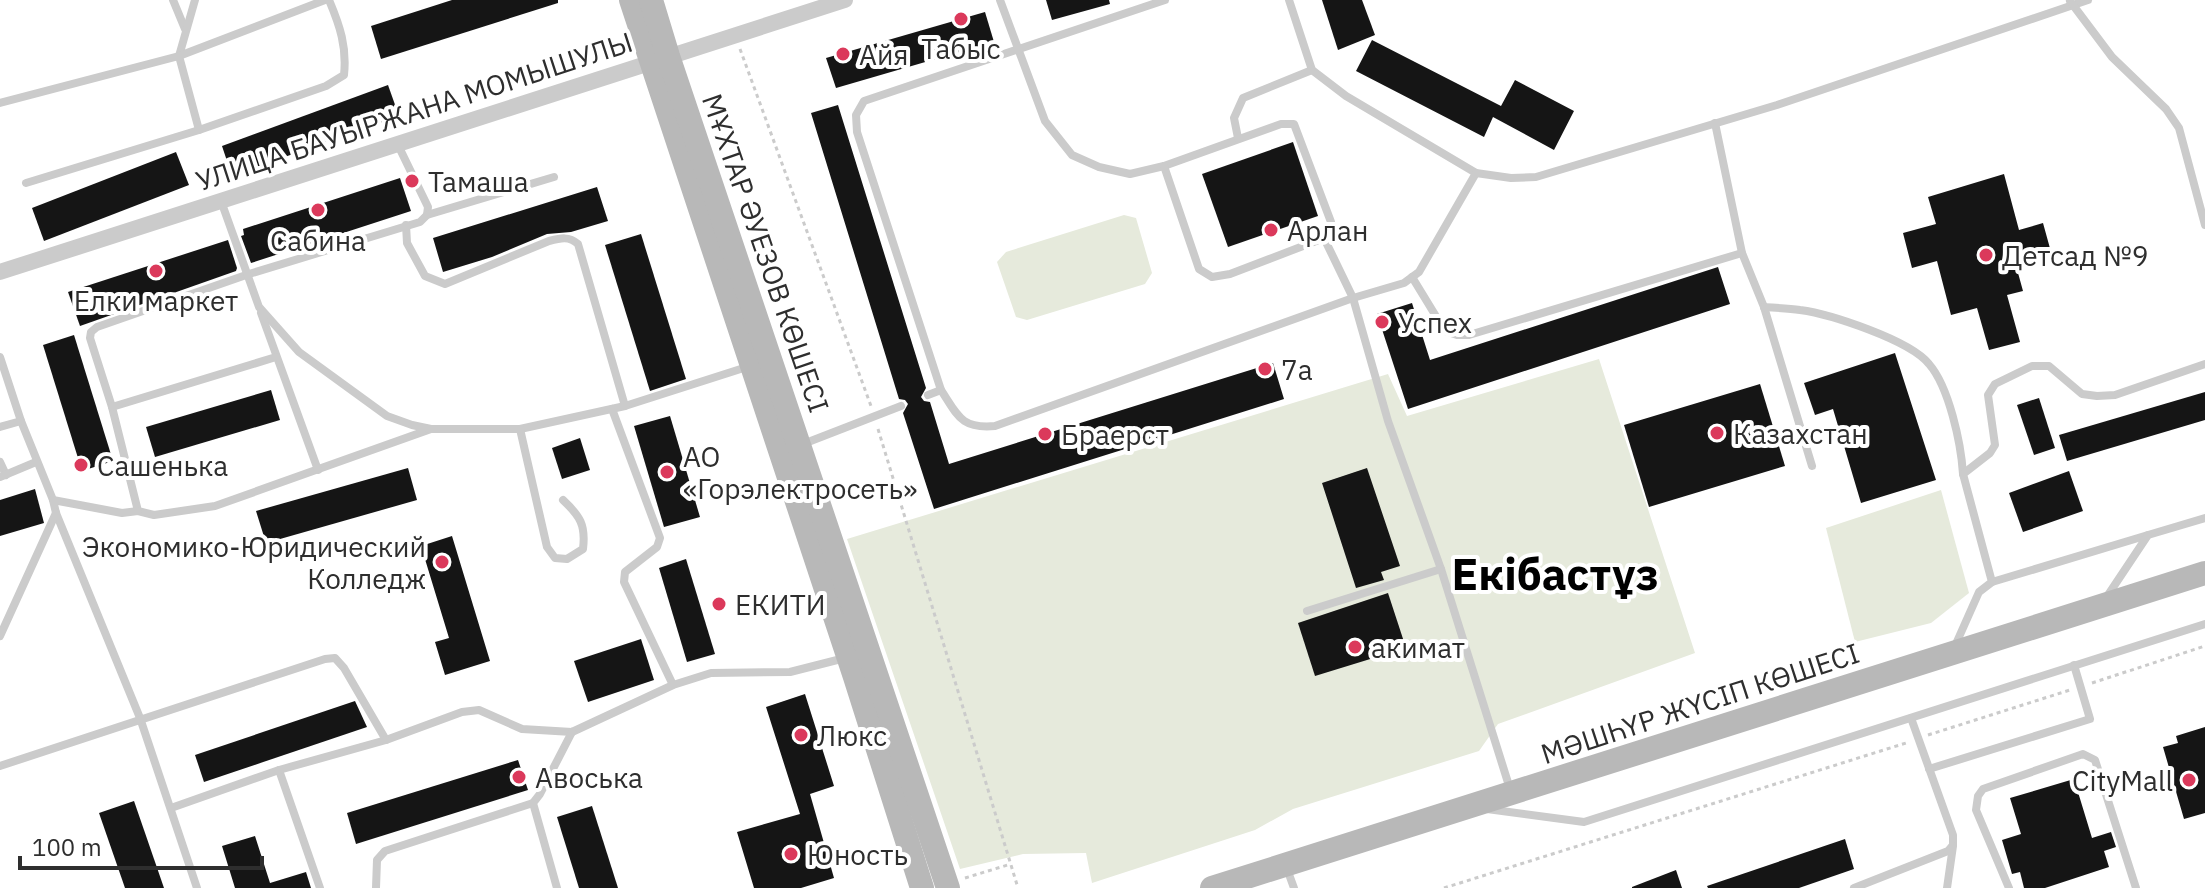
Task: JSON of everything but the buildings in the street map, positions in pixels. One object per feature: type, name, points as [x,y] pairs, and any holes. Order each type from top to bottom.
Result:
[{"type":"street","name":"МҰХТАР ӘУЕЗОВ КӨШЕСІ","points":[[631,0],[659,60],[790,450],[948,886]]},
{"type":"street","name":"МҰХТАР ӘУЕЗОВ КӨШЕСІ","points":[[651,0],[659,60]]},
{"type":"street","name":"УЛИЦА БАУЫРЖАНА МОМЫШУЛЫ","points":[[0,272],[845,0]]},
{"type":"street","name":"МҰХТАР ӘУЕЗОВ КӨШЕСІ","points":[[790,450],[848,657],[922,888]]},
{"type":"street","name":"МӘШҺҮР ЖҮСІП КӨШЕСІ","points":[[1212,888],[2205,573]]},
{"type":"lane","points":[[173,0],[185,30]]},
{"type":"lane","points":[[195,0],[179,56],[199,130]]},
{"type":"lane","points":[[0,103],[179,56],[327,0],[339,23],[346,53],[344,75],[326,86],[199,130],[26,183]]},
{"type":"lane","points":[[1000,0],[1045,121],[1072,155],[1099,167],[1130,174],[1164,166],[1281,124],[1294,124],[1331,222],[1324,238],[1230,274],[1212,277],[1199,269],[1164,166]]},
{"type":"lane","points":[[1165,0],[864,101],[856,115],[857,132],[941,390],[961,421],[978,427],[995,426],[1353,298],[1404,283],[1419,272],[1476,173]]},
{"type":"lane","points":[[1289,0],[1312,70],[1346,96],[1476,173],[1511,178],[1536,177],[1715,123],[2070,2],[2088,0]]},
{"type":"lane","points":[[2070,2],[2112,57],[2166,109],[2179,128],[2205,225]]},
{"type":"lane","points":[[1238,138],[1234,118],[1243,98],[1312,70]]},
{"type":"lane","points":[[1715,123],[1742,253],[1764,307],[1812,466]]},
{"type":"lane","points":[[398,144],[428,207],[427,215]]},
{"type":"lane","points":[[138,511],[112,407],[90,338],[97,327],[249,274],[420,222],[427,215],[554,177]]},
{"type":"lane","points":[[221,201],[318,470]]},
{"type":"lane","points":[[406,225],[407,243],[425,276],[445,284],[549,241],[572,239],[578,244],[625,406]]},
{"type":"lane","points":[[1324,238],[1353,298],[1388,421],[1441,569],[1512,794]]},
{"type":"lane","points":[[1412,277],[1445,331],[1469,335],[1742,253]]},
{"type":"lane","points":[[259,307],[299,352],[387,416],[431,429],[520,429],[625,406],[761,363]]},
{"type":"lane","points":[[1764,307],[1802,310],[1850,323],[1900,343],[1927,360],[1939,377],[1952,420],[1992,582]]},
{"type":"lane","points":[[112,407],[276,357]]},
{"type":"lane","points":[[1,361],[36,462],[140,718],[197,888]]},
{"type":"lane","points":[[1963,474],[1990,453],[1995,445],[1988,395],[1995,384],[2032,366],[2049,366],[2082,394],[2097,396],[2115,395],[2205,364]]},
{"type":"lane","points":[[928,395],[941,390]]},
{"type":"lane","points":[[790,450],[901,406]]},
{"type":"lane","points":[[612,409],[660,538],[657,547],[625,572],[624,582],[673,685]]},
{"type":"lane","points":[[0,427],[21,421]]},
{"type":"lane","points":[[53,500],[122,513],[138,511],[154,515],[215,506],[431,429]]},
{"type":"lane","points":[[520,429],[547,547],[555,558],[567,559],[583,549],[586,531],[580,516],[563,500]]},
{"type":"lane","points":[[0,462],[3,476],[36,462]]},
{"type":"lane","points":[[0,636],[56,513]]},
{"type":"lane","points":[[1951,654],[1979,592],[1992,582],[2205,518]]},
{"type":"lane","points":[[2099,607],[2148,535]]},
{"type":"lane","points":[[1307,611],[1441,569]]},
{"type":"lane","points":[[1470,807],[1584,822],[2205,624]]},
{"type":"lane","points":[[171,808],[279,770],[386,740],[462,712],[479,710],[522,729],[572,732],[673,685],[711,673],[790,672],[848,657]]},
{"type":"lane","points":[[0,766],[140,718],[335,658],[386,740]]},
{"type":"lane","points":[[1929,769],[2090,719],[2074,665]]},
{"type":"lane","points":[[1911,718],[1953,835],[1947,888]]},
{"type":"lane","points":[[376,888],[377,860],[385,851],[533,803],[572,732]]},
{"type":"lane","points":[[2009,888],[1976,810],[1978,796],[1983,789],[2083,754],[2095,760],[2136,888]]},
{"type":"lane","points":[[279,770],[320,888]]},
{"type":"lane","points":[[533,803],[557,888]]},
{"type":"lane","points":[[1854,888],[1872,885],[1948,851],[1953,845]]},
{"type":"lane","points":[[1286,865],[1294,888]]},
{"type":"path","points":[[734,35],[874,415],[1018,888]]},
{"type":"path","points":[[1444,888],[2205,646]]},
{"type":"path","points":[[948,886],[1011,864]]},
{"type":"shaded area","points":[[1124,215],[1136,218],[1152,273],[1145,284],[1027,320],[1016,317],[997,262],[1006,252]]},
{"type":"shaded area","points":[[1599,359],[1695,653],[1498,724],[1479,751],[1293,809],[1255,830],[1092,883],[1086,853],[1023,854],[960,869],[847,539],[1388,374],[1407,416]]},
{"type":"shaded area","points":[[1941,490],[1969,593],[1931,623],[1855,642],[1826,528]]},
{"type":"place","name":"Табыс","points":[[961,19]]},
{"type":"place","name":"Айя","points":[[843,54]]},
{"type":"place","name":"Тамаша","points":[[412,181]]},
{"type":"place","name":"Сабина","points":[[318,210]]},
{"type":"place","name":"Арлан","points":[[1271,230]]},
{"type":"place","name":"Детсад №9","points":[[1986,255]]},
{"type":"place","name":"Елки маркет","points":[[156,271]]},
{"type":"place","name":"Успех","points":[[1382,322]]},
{"type":"place","name":"7а","points":[[1265,369]]},
{"type":"place","name":"Казахстан","points":[[1717,433]]},
{"type":"place","name":"Браерст","points":[[1045,434]]},
{"type":"place","name":"Сашенька","points":[[81,465]]},
{"type":"place","name":"АО «Горэлектросеть»","points":[[667,472]]},
{"type":"place","name":"Экономико-Юридический Колледж","points":[[442,562]]},
{"type":"place","name":"ЕКИТИ","points":[[719,604]]},
{"type":"place","name":"акимат","points":[[1355,647]]},
{"type":"place","name":"Люкс","points":[[801,735]]},
{"type":"place","name":"Авоська","points":[[519,777]]},
{"type":"place","name":"CityMall","points":[[2189,780]]},
{"type":"place","name":"Юность","points":[[791,854]]},
{"type":"district","name":"Екібастұз","points":[[1555,573]]}]
